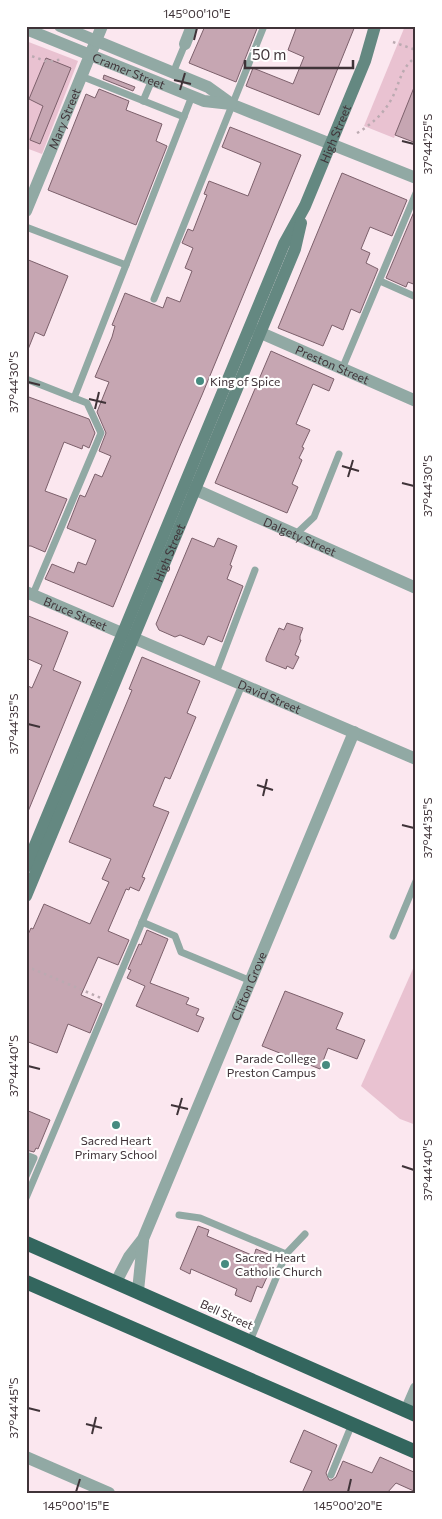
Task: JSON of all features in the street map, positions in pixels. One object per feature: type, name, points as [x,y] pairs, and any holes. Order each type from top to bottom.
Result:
[{"type":"highway","name":"Bell Street","points":[[26,1243],[411,1413]]},
{"type":"highway","points":[[26,1282],[416,1452]]},
{"type":"main road","name":"High Street","points":[[26,896],[128,636],[254,330],[284,244],[305,206],[331,144],[364,61],[375,26]]},
{"type":"main road","name":"High Street","points":[[364,61],[384,26]]},
{"type":"main road","name":"High Street","points":[[26,866],[128,636]]},
{"type":"street","name":"Cramer Street","points":[[60,26],[208,87],[233,105]]},
{"type":"street","name":"Mary Street","points":[[26,212],[102,26]]},
{"type":"street","points":[[185,44],[192,26]]},
{"type":"street","name":"Cramer Street","points":[[26,29],[204,101],[233,105],[416,178]]},
{"type":"street","name":"Preston Street","points":[[254,330],[416,400]]},
{"type":"street","name":"Dalgety Street","points":[[190,487],[416,588]]},
{"type":"street","name":"Bruce Street","points":[[30,593],[128,636]]},
{"type":"street","name":"David Street","points":[[128,636],[416,759]]},
{"type":"street","name":"Clifton Grove","points":[[116,1282],[129,1258],[143,1239],[354,732]]},
{"type":"street","name":"Clifton Grove","points":[[138,1292],[143,1239]]},
{"type":"street","points":[[411,1413],[416,1388]]},
{"type":"street","points":[[26,1457],[109,1493]]},
{"type":"lane","points":[[154,300],[264,26]]},
{"type":"lane","points":[[173,73],[185,44]]},
{"type":"lane","points":[[82,76],[184,117]]},
{"type":"lane","points":[[143,100],[152,80]]},
{"type":"lane","points":[[74,398],[192,96]]},
{"type":"lane","points":[[342,369],[416,193]]},
{"type":"lane","points":[[26,227],[126,265]]},
{"type":"lane","points":[[380,281],[416,297]]},
{"type":"lane","points":[[26,379],[87,403],[101,433],[30,593]]},
{"type":"lane","points":[[296,534],[314,517],[340,454]]},
{"type":"lane","points":[[216,674],[255,570]]},
{"type":"lane","points":[[26,1198],[242,685]]},
{"type":"lane","points":[[393,936],[416,881]]},
{"type":"lane","points":[[142,922],[175,936],[182,952],[251,981]]},
{"type":"lane","points":[[26,1155],[34,1158],[26,1176]]},
{"type":"lane","points":[[179,1215],[200,1218],[286,1254]]},
{"type":"lane","points":[[250,1341],[286,1254],[305,1234]]},
{"type":"lane","points":[[331,1475],[352,1424]]},
{"type":"path","points":[[393,42],[413,49],[416,48]]},
{"type":"path","points":[[26,54],[48,62],[64,59]]},
{"type":"path","points":[[357,133],[370,126],[390,100],[407,63],[416,57]]},
{"type":"path","points":[[26,131],[29,142]]},
{"type":"path","points":[[26,966],[109,1001]]},
{"type":"shaded area","points":[[405,26],[416,26],[416,85],[394,138],[364,126]]},
{"type":"shaded area","points":[[26,41],[78,61],[42,154],[26,148]]},
{"type":"shaded area","points":[[416,962],[416,1125],[400,1119],[361,1086]]},
{"type":"building","points":[[205,26],[258,26],[236,82],[189,63]]},
{"type":"building","points":[[297,26],[355,26],[319,115],[246,86],[253,68],[293,84],[304,57],[288,50]]},
{"type":"building","points":[[46,58],[71,68],[40,144],[30,140],[43,106],[29,99]]},
{"type":"building","points":[[104,75],[135,87],[133,91],[103,79]]},
{"type":"building","points":[[416,85],[416,143],[395,135]]},
{"type":"building","points":[[99,89],[129,101],[126,110],[162,124],[156,141],[167,146],[136,225],[48,190],[86,94],[95,98]]},
{"type":"building","points":[[230,127],[301,155],[113,607],[45,579],[52,564],[74,573],[78,562],[86,565],[96,540],[67,528],[80,495],[85,497],[95,474],[102,477],[111,456],[99,451],[106,433],[97,412],[109,382],[95,377],[112,337],[115,326],[112,325],[125,293],[163,308],[167,297],[180,302],[192,271],[185,268],[193,248],[182,243],[188,229],[193,231],[207,195],[204,194],[209,181],[248,196],[261,163],[222,147]]},
{"type":"building","points":[[342,173],[407,200],[392,236],[370,227],[361,249],[370,253],[366,263],[378,269],[360,313],[351,309],[343,330],[332,325],[323,346],[278,328]]},
{"type":"building","points":[[416,207],[416,285],[408,282],[406,287],[386,278]]},
{"type":"building","points":[[26,259],[68,276],[44,336],[35,332],[27,352]]},
{"type":"building","points":[[271,351],[334,379],[329,391],[313,384],[296,424],[310,430],[302,447],[304,448],[299,458],[302,460],[292,484],[298,487],[287,513],[215,483]]},
{"type":"building","points":[[26,396],[89,419],[95,433],[89,448],[83,445],[82,449],[64,442],[45,491],[67,499],[45,552],[31,546],[26,546]]},
{"type":"building","points":[[192,538],[214,547],[218,538],[237,546],[227,579],[243,586],[222,642],[208,636],[204,645],[180,635],[175,637],[159,630],[156,624]]},
{"type":"building","points":[[26,615],[68,632],[53,670],[81,682],[27,814],[26,685],[32,688],[42,665],[26,658]]},
{"type":"building","points":[[287,623],[303,628],[295,655],[299,657],[293,669],[287,666],[286,669],[266,661],[279,628],[284,630]]},
{"type":"building","points":[[142,657],[200,681],[187,713],[196,717],[170,779],[165,777],[153,806],[169,812],[142,877],[145,878],[139,891],[130,887],[129,890],[126,889],[108,931],[129,940],[118,965],[98,957],[81,995],[102,1004],[90,1033],[68,1024],[57,1053],[26,1041],[26,939],[31,928],[33,929],[44,904],[90,924],[109,882],[102,879],[111,859],[69,842],[132,690],[129,689]]},
{"type":"building","points":[[147,930],[168,939],[150,983],[189,998],[186,1004],[199,1009],[196,1015],[204,1018],[198,1032],[136,1006],[145,986],[127,978],[131,970],[128,969]]},
{"type":"building","points":[[285,991],[343,1013],[336,1029],[365,1040],[357,1059],[328,1048],[320,1069],[262,1046]]},
{"type":"building","points":[[26,1110],[50,1120],[38,1149],[36,1148],[34,1152],[26,1150]]},
{"type":"building","name":"Sacred Heart Catholic Church","points":[[198,1226],[209,1230],[207,1236],[254,1256],[256,1249],[268,1254],[264,1263],[272,1266],[262,1288],[257,1286],[251,1302],[235,1295],[237,1289],[191,1269],[190,1274],[180,1269]]},
{"type":"building","points":[[304,1430],[337,1445],[326,1473],[329,1480],[336,1477],[343,1461],[372,1473],[380,1457],[416,1473],[416,1492],[396,1483],[387,1493],[302,1493],[312,1471],[290,1462]]},
{"type":"place","name":"King of Spice","points":[[200,381]]},
{"type":"place","name":"Parade College Preston Campus","points":[[326,1065]]},
{"type":"place","name":"Sacred Heart Primary School","points":[[116,1125]]},
{"type":"place","name":"Sacred Heart Catholic Church","points":[[225,1264]]}]
